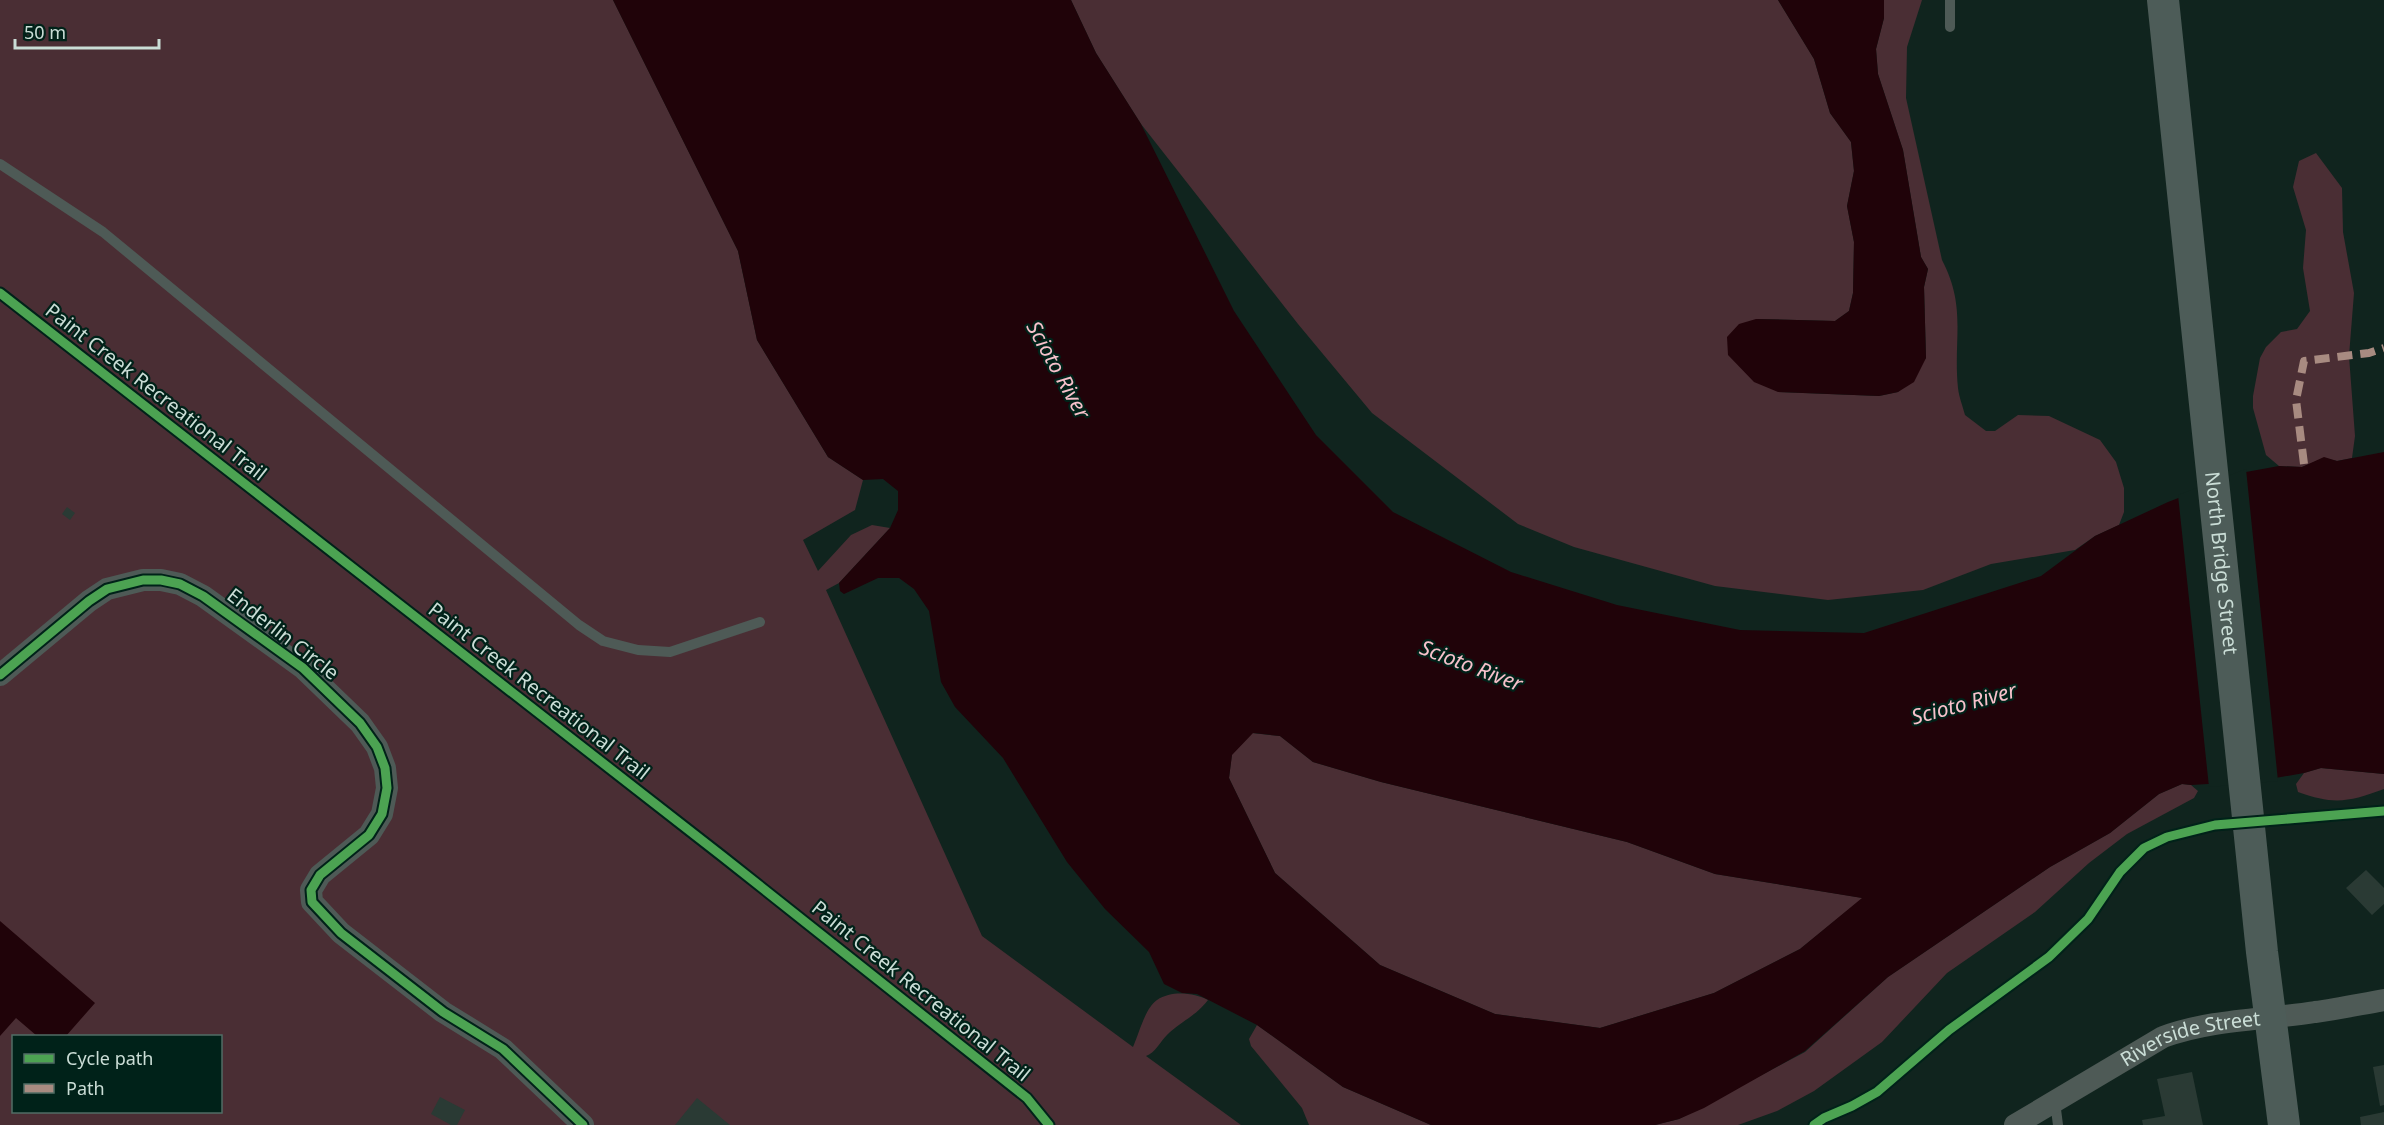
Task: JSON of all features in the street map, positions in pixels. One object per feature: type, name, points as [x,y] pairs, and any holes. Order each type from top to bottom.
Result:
[{"type":"main road","name":"North Bridge Street","points":[[2163,0],[2269,1017],[2284,1125]]},
{"type":"street","name":"Enderlin Circle","points":[[0,675],[89,601],[107,589],[143,580],[161,580],[180,584],[203,596],[303,668],[360,723],[377,747],[385,768],[387,788],[381,814],[369,835],[320,875],[311,890],[312,903],[341,933],[443,1012],[503,1049],[583,1125]]},
{"type":"street","name":"Riverside Street","points":[[2015,1125],[2163,1037],[2181,1030],[2384,1000]]},
{"type":"lane","points":[[1950,0],[1950,27]]},
{"type":"lane","points":[[0,164],[103,232],[579,625],[603,641],[638,650],[670,652],[760,622]]},
{"type":"lane","points":[[2055,1101],[2058,1125]]},
{"type":"shaded area","points":[[0,0],[613,0],[738,251],[757,340],[828,457],[863,480],[855,510],[803,540],[818,571],[851,535],[872,525],[890,528],[839,583],[826,590],[982,936],[1133,1047],[1146,1015],[1157,1000],[1169,995],[1183,994],[1208,1000],[1198,1011],[1172,1030],[1155,1050],[1146,1056],[1241,1125],[0,1125]]},
{"type":"shaded area","points":[[1071,0],[1778,0],[1814,59],[1830,113],[1851,142],[1854,171],[1847,206],[1854,242],[1853,293],[1849,311],[1835,321],[1756,319],[1778,392],[1879,396],[1898,392],[1926,358],[1924,287],[1928,269],[1921,257],[1903,150],[1878,74],[1876,49],[1884,18],[1884,0],[1922,0],[1907,47],[1906,98],[1942,260],[1950,277],[1957,309],[1958,388],[1965,415],[1986,431],[1995,431],[2018,415],[2049,416],[2100,440],[2116,462],[2124,488],[2124,512],[2119,525],[2095,536],[2075,550],[1991,564],[1923,590],[1828,600],[1715,586],[1574,547],[1518,524],[1372,413],[1298,324],[1141,124],[1096,53]]},
{"type":"shaded area","points":[[2316,153],[2342,188],[2343,232],[2354,293],[2349,356],[2355,436],[2352,458],[2337,461],[2324,458],[2302,467],[2279,466],[2266,455],[2253,408],[2253,396],[2260,358],[2266,347],[2281,332],[2297,329],[2310,311],[2303,268],[2306,230],[2293,187],[2299,161]]},
{"type":"shaded area","points":[[1252,733],[1280,736],[1313,762],[1381,782],[1627,842],[1715,874],[1863,898],[1800,949],[1714,993],[1600,1028],[1495,1014],[1380,965],[1275,873],[1229,778],[1232,754]]},
{"type":"shaded area","points":[[2321,768],[2384,774],[2384,789],[2361,797],[2341,800],[2322,799],[2298,792],[2296,784],[2304,773]]},
{"type":"shaded area","points":[[2182,784],[2191,785],[2198,791],[2194,798],[2127,834],[2089,863],[2035,912],[1947,973],[1882,1042],[1814,1091],[1777,1111],[1738,1125],[1655,1125],[1679,1119],[1805,1052],[1888,977],[2050,867],[2110,833],[2159,794]]},
{"type":"shaded area","points":[[1257,1025],[1343,1087],[1431,1125],[1309,1125],[1302,1108],[1251,1046],[1249,1039]]},
{"type":"water","name":"Scioto River","points":[[613,0],[1071,0],[1096,53],[1141,124],[1234,311],[1316,435],[1393,512],[1511,572],[1617,605],[1740,630],[1864,633],[2041,576],[2095,536],[2168,502],[2246,472],[2279,466],[2302,467],[2324,457],[2337,461],[2384,452],[2384,774],[2321,768],[2258,781],[2182,784],[2159,794],[2110,833],[2050,867],[1888,977],[1805,1051],[1704,1108],[1679,1119],[1655,1125],[1431,1125],[1343,1087],[1257,1025],[1197,994],[1182,993],[1164,984],[1149,952],[1105,909],[1067,862],[1003,758],[955,707],[941,682],[929,611],[914,589],[899,578],[878,578],[844,594],[840,591],[839,583],[890,528],[898,510],[898,491],[883,479],[863,480],[828,457],[757,340],[738,251]],"holes":[[[1253,733],[1280,736],[1313,762],[1381,782],[1627,842],[1715,874],[1862,898],[1800,949],[1714,993],[1600,1028],[1495,1014],[1380,965],[1275,873],[1229,778],[1232,755]]]},
{"type":"water","points":[[1778,0],[1884,0],[1884,18],[1876,49],[1878,74],[1903,150],[1921,257],[1928,269],[1924,287],[1926,358],[1914,382],[1898,392],[1879,396],[1778,392],[1754,382],[1728,355],[1727,337],[1739,324],[1756,319],[1835,321],[1849,311],[1853,293],[1854,242],[1847,206],[1854,171],[1851,142],[1830,113],[1814,59]]},
{"type":"water","points":[[0,921],[95,1003],[67,1035],[36,1035],[16,1018],[0,1036]]},
{"type":"pier","points":[[2246,469],[2278,781],[2209,787],[2178,495]]},
{"type":"building","points":[[67,507],[75,513],[70,520],[62,514]]},
{"type":"building","points":[[2366,870],[2384,888],[2384,904],[2372,915],[2346,888]]},
{"type":"building","points":[[2384,1065],[2384,1105],[2380,1106],[2373,1067]]},
{"type":"building","points":[[2192,1072],[2203,1125],[2143,1125],[2142,1120],[2165,1116],[2157,1079]]},
{"type":"building","points":[[440,1097],[465,1110],[457,1125],[451,1125],[431,1114]]},
{"type":"building","points":[[697,1098],[730,1125],[675,1125]]},
{"type":"building","points":[[2384,1112],[2384,1125],[2361,1125],[2360,1117]]},
{"type":"marked path","points":[[2304,464],[2296,400],[2304,361],[2369,353],[2384,348]]},
{"type":"cycle path","name":"Paint Creek Recreational Trail","points":[[0,293],[722,856],[1027,1098],[1049,1125]]},
{"type":"cycle path","points":[[0,675],[89,601],[107,589],[143,580],[161,580],[180,584],[203,596],[303,668],[360,723],[377,747],[385,768],[387,788],[382,814],[369,835],[320,875],[311,890],[312,902],[341,933],[443,1012],[503,1049],[583,1125]]},
{"type":"cycle path","points":[[1814,1125],[1877,1092],[1949,1030],[2049,957],[2088,919],[2120,872],[2144,848],[2167,837],[2215,825],[2384,811]]}]
